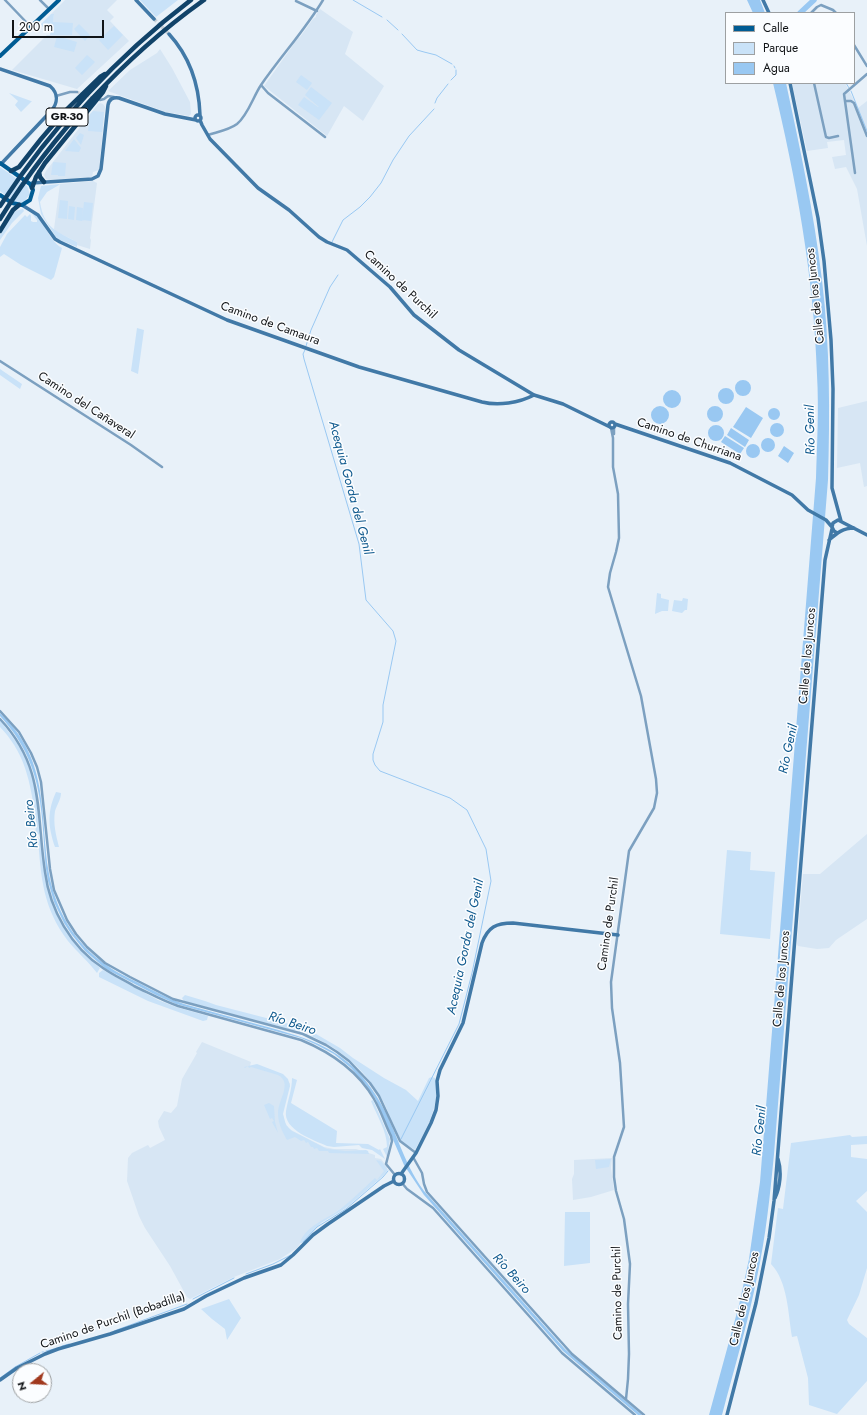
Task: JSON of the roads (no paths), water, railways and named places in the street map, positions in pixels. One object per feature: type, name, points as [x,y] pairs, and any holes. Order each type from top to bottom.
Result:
[{"type":"highway","name":"GR-30","points":[[0,206],[29,164],[67,118],[108,73],[156,28],[191,0]]},
{"type":"highway","name":"GR-30","points":[[1,217],[34,169],[72,121],[107,83],[169,27],[204,0]]},
{"type":"highway","points":[[11,171],[17,169],[21,165],[65,111],[100,77],[108,73]]},
{"type":"highway","points":[[32,186],[39,172],[103,92],[107,83]]},
{"type":"highway","points":[[39,172],[40,177],[44,182]]},
{"type":"highway","points":[[0,231],[13,210],[20,205]]},
{"type":"main road","points":[[0,56],[59,0]]},
{"type":"main road","points":[[0,163],[32,186],[30,200],[20,205],[12,203],[0,194]]},
{"type":"street","points":[[5,0],[28,24]]},
{"type":"street","points":[[40,0],[49,9]]},
{"type":"street","points":[[136,0],[154,19]]},
{"type":"street","points":[[208,134],[237,124],[244,115],[261,85],[317,11],[323,0]]},
{"type":"street","points":[[763,0],[769,12]]},
{"type":"street","points":[[296,1],[317,11]]},
{"type":"street","points":[[812,12],[821,5],[835,12]]},
{"type":"street","points":[[100,100],[105,98],[119,98],[165,114],[198,118],[199,106],[196,82],[188,60],[178,44],[169,34]]},
{"type":"street","points":[[855,47],[867,66]]},
{"type":"street","points":[[0,69],[47,84],[53,89],[56,96],[54,107],[0,163]]},
{"type":"street","points":[[855,173],[844,94],[867,74]]},
{"type":"street","name":"Calle de los Juncos","points":[[790,84],[818,218],[824,262],[831,340],[833,389],[832,488],[838,509],[839,521]]},
{"type":"street","points":[[814,84],[826,137],[829,138],[838,136]]},
{"type":"street","points":[[261,85],[325,137]]},
{"type":"street","points":[[56,96],[70,92],[77,92]]},
{"type":"street","points":[[32,186],[44,182],[92,179],[98,176],[101,168],[108,105],[113,98]]},
{"type":"street","points":[[845,101],[851,101],[854,103],[867,136]]},
{"type":"street","name":"Camino de Purchil","points":[[198,118],[220,150],[258,188],[289,210],[319,237],[347,250],[390,287],[414,315],[459,350],[534,395],[563,404],[599,422],[613,426],[613,467],[618,494],[619,538],[608,587],[641,696],[657,793],[651,815],[629,851],[612,969],[611,995],[620,1063],[624,1127],[616,1149],[614,1168],[616,1191],[624,1219],[630,1264],[628,1304],[629,1354],[626,1399]]},
{"type":"street","points":[[32,186],[44,182]]},
{"type":"street","name":"Camino de Camaura","points":[[20,205],[38,215],[55,238],[60,242],[227,320],[359,367],[493,405],[529,398],[534,395]]},
{"type":"street","name":"Camino del Cañaveral","points":[[0,361],[131,445],[162,467]]},
{"type":"street","name":"Camino de Churriana","points":[[613,426],[730,463],[792,495],[808,510],[826,520],[832,528]]},
{"type":"street","name":"Camino de Churriana","points":[[826,520],[839,521],[856,528],[867,535]]},
{"type":"street","points":[[837,533],[832,528],[839,521],[844,526],[843,530]]},
{"type":"street","name":"Calle de los Juncos","points":[[727,1415],[756,1303],[769,1238],[774,1201],[779,1183],[780,1170],[778,1156],[824,575],[832,528]]},
{"type":"street","points":[[829,540],[843,530],[848,528],[856,528]]},
{"type":"street","points":[[0,711],[19,732],[37,767],[41,782],[50,869],[54,890],[67,920],[87,947],[105,963],[173,998],[303,1034],[326,1045],[349,1061],[370,1083],[379,1096],[400,1141],[416,1153]]},
{"type":"street","points":[[0,719],[20,746],[32,772],[37,794],[44,869],[48,888],[58,915],[77,944],[102,968],[162,1000],[301,1040],[334,1057],[356,1076],[376,1104],[392,1141],[386,1164],[395,1175]]},
{"type":"street","points":[[395,1175],[401,1174],[416,1153],[431,1123],[436,1110],[438,1075],[463,1023],[482,943],[485,935],[490,929],[503,923],[513,923],[618,935]]},
{"type":"street","points":[[413,1157],[422,1173],[427,1192],[572,1354],[644,1415]]},
{"type":"street","points":[[401,1174],[404,1178],[402,1183]]},
{"type":"street","points":[[395,1175],[393,1178],[394,1181],[398,1184],[402,1183],[407,1189],[433,1208],[562,1353],[635,1415]]},
{"type":"street","name":"Camino de Purchil (Bobadilla)","points":[[0,1380],[17,1368],[45,1354],[184,1309],[206,1296],[244,1278],[281,1264],[293,1255],[313,1235],[384,1186],[394,1181]]},
{"type":"water","points":[[747,0],[760,0],[765,12],[753,12]]},
{"type":"water","points":[[773,84],[786,84],[819,255],[825,305],[828,355],[828,480],[774,1154],[767,1216],[763,1246],[753,1294],[722,1415],[709,1415],[739,1305],[749,1259],[760,1182],[816,478],[818,388],[812,301],[808,264],[789,155]]},
{"type":"water","points":[[743,380],[749,382],[751,388],[749,394],[743,396],[737,394],[735,388],[737,382]]},
{"type":"water","points":[[726,388],[732,390],[734,396],[732,402],[726,404],[720,402],[718,396],[720,390]]},
{"type":"water","points":[[672,390],[678,393],[681,399],[678,405],[672,408],[666,405],[663,399],[666,393]]},
{"type":"water","points":[[660,406],[666,409],[669,415],[666,421],[660,424],[654,421],[651,415],[654,409]]},
{"type":"water","points":[[712,406],[718,406],[723,411],[721,420],[718,422],[712,422],[707,417],[707,411]]},
{"type":"water","points":[[746,407],[763,418],[751,438],[733,427]]},
{"type":"water","points":[[772,408],[776,408],[780,414],[776,420],[772,420],[768,416],[768,412]]},
{"type":"water","points":[[777,423],[782,425],[784,430],[782,435],[777,437],[772,435],[770,430],[772,425]]},
{"type":"water","points":[[713,425],[719,425],[724,430],[722,439],[719,441],[713,441],[708,436],[708,430]]},
{"type":"water","points":[[731,428],[749,440],[745,447],[727,435]]},
{"type":"water","points":[[725,436],[744,448],[740,454],[721,442]]},
{"type":"water","points":[[768,438],[773,440],[775,445],[773,450],[768,452],[763,450],[761,445],[763,440]]},
{"type":"water","points":[[753,444],[758,446],[760,451],[758,456],[753,458],[748,456],[746,451],[748,446]]},
{"type":"water","points":[[784,446],[794,453],[788,463],[778,456]]},
{"type":"water","points":[[0,713],[16,730],[27,748],[34,766],[42,805],[48,868],[51,883],[61,911],[76,936],[85,947],[115,971],[166,997],[184,1004],[296,1035],[312,1041],[340,1056],[365,1080],[384,1108],[404,1156],[416,1180],[424,1191],[565,1349],[642,1415],[638,1415],[563,1351],[424,1195],[404,1165],[376,1100],[351,1068],[334,1054],[301,1038],[176,1004],[106,969],[85,951],[64,923],[54,902],[46,869],[41,806],[33,769],[25,752],[14,734],[0,716]]},
{"type":"waterway","name":"Acequia Gorda del Genil","points":[[353,0],[382,17]]},
{"type":"waterway","points":[[801,12],[814,0]]},
{"type":"waterway","name":"Acequia Gorda del Genil","points":[[387,20],[398,30]]},
{"type":"waterway","name":"Acequia Gorda del Genil","points":[[402,34],[417,50],[436,55],[452,64]]},
{"type":"waterway","name":"Acequia Gorda del Genil","points":[[451,80],[456,75],[456,70]]},
{"type":"waterway","name":"Acequia Gorda del Genil","points":[[435,103],[448,84]]},
{"type":"waterway","points":[[847,84],[849,88]]},
{"type":"waterway","points":[[851,91],[867,131]]},
{"type":"waterway","name":"Acequia Gorda del Genil","points":[[332,242],[343,220],[370,197],[381,183],[393,160],[409,136],[434,109]]},
{"type":"waterway","name":"Acequia Gorda del Genil","points":[[306,346],[311,330],[330,287],[338,275]]},
{"type":"waterway","name":"Acequia Gorda del Genil","points":[[305,350],[303,354],[304,359],[359,544],[366,600],[393,631],[396,641],[383,705],[383,722],[373,754],[373,760],[380,771],[450,798],[467,810],[486,849],[491,881],[472,973],[459,1024],[401,1139]]},
{"type":"waterway","name":"Acequia Gorda del Genil","points":[[303,1242],[317,1227],[346,1209],[388,1171]]},
{"type":"waterway","name":"Acequia Gorda del Genil","points":[[246,1274],[273,1264],[291,1255]]},
{"type":"waterway","name":"Acequia Gorda del Genil","points":[[193,1299],[234,1278]]},
{"type":"waterway","name":"Acequia Gorda del Genil","points":[[114,1331],[187,1304]]},
{"type":"waterway","name":"Acequia Gorda del Genil","points":[[62,1346],[69,1344]]},
{"type":"waterway","name":"Acequia Gorda del Genil","points":[[46,1351],[54,1349]]},
{"type":"waterway","name":"Acequia Gorda del Genil","points":[[0,1378],[15,1367],[40,1353]]},
{"type":"tunnel","points":[[154,19],[169,34]]},
{"type":"tunnel","points":[[77,92],[94,98]]},
{"type":"water label","name":"Río Genil","points":[[811,430]]},
{"type":"water label","name":"Río Genil","points":[[789,749]]},
{"type":"water label","name":"Río Beiro","points":[[32,824]]},
{"type":"water label","name":"Río Beiro","points":[[292,1024]]},
{"type":"water label","name":"Río Genil","points":[[760,1131]]},
{"type":"water label","name":"Río Beiro","points":[[511,1274]]}]
